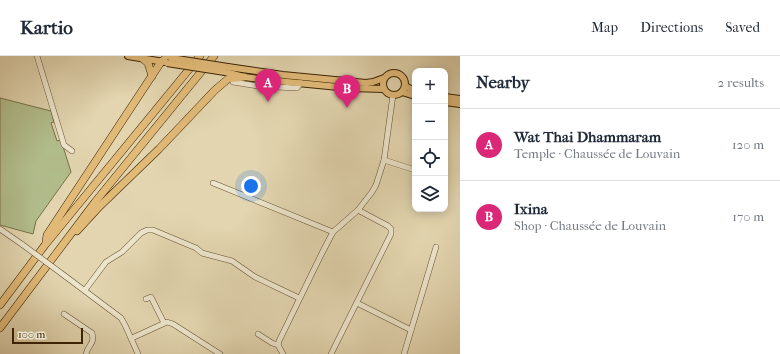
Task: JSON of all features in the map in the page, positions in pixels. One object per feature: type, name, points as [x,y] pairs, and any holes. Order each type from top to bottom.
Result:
[{"type":"highway","points":[[0,305],[45,244],[200,56]]},
{"type":"highway","points":[[0,328],[69,234],[214,56]]},
{"type":"highway","points":[[143,58],[148,63],[152,76]]},
{"type":"highway","points":[[45,244],[47,235],[152,76],[166,59]]},
{"type":"highway","points":[[69,234],[79,230],[100,206],[159,149],[223,83],[234,78],[244,77]]},
{"type":"main road","points":[[128,56],[166,59],[226,70],[345,81],[373,82],[384,78],[391,73],[397,73],[403,77],[405,86],[402,92]]},
{"type":"main road","points":[[226,70],[244,77],[275,84],[301,83],[349,88],[384,89]]},
{"type":"main road","points":[[384,78],[383,82],[386,92],[393,95],[402,92],[412,95]]},
{"type":"main road","points":[[320,85],[319,82],[322,81],[337,83],[345,81]]},
{"type":"main road","points":[[405,86],[412,90]]},
{"type":"main road","points":[[448,97],[460,98]]},
{"type":"main road","points":[[448,102],[460,104]]},
{"type":"street","points":[[36,56],[64,144],[72,151]]},
{"type":"street","points":[[233,82],[275,84],[283,75]]},
{"type":"street","points":[[278,345],[299,298],[333,232],[358,210],[374,188],[380,175],[384,160],[393,95]]},
{"type":"street","points":[[384,160],[412,169]]},
{"type":"street","points":[[213,183],[333,232]]},
{"type":"street","points":[[332,354],[392,232],[388,226],[358,210]]},
{"type":"street","points":[[0,229],[85,290],[121,318],[132,338],[138,354]]},
{"type":"street","points":[[85,290],[106,262],[122,252],[140,234],[148,230],[153,230],[196,248],[202,253],[232,261],[255,276],[299,298]]},
{"type":"street","points":[[404,354],[436,247]]},
{"type":"street","points":[[146,299],[152,297],[164,323]]},
{"type":"street","points":[[357,303],[411,330]]},
{"type":"street","points":[[64,314],[92,333],[93,338],[91,346],[87,349],[86,354]]},
{"type":"street","points":[[132,338],[164,323],[170,323],[220,354]]},
{"type":"street","points":[[258,334],[278,345],[283,354]]},
{"type":"green space","points":[[0,98],[51,111],[54,122],[51,123],[57,141],[61,140],[71,172],[36,221],[33,234],[0,225]]},
{"type":"place","name":"Wat Thai Dhammaram","points":[[268,102]]},
{"type":"place","name":"Ixina","points":[[347,108]]}]
